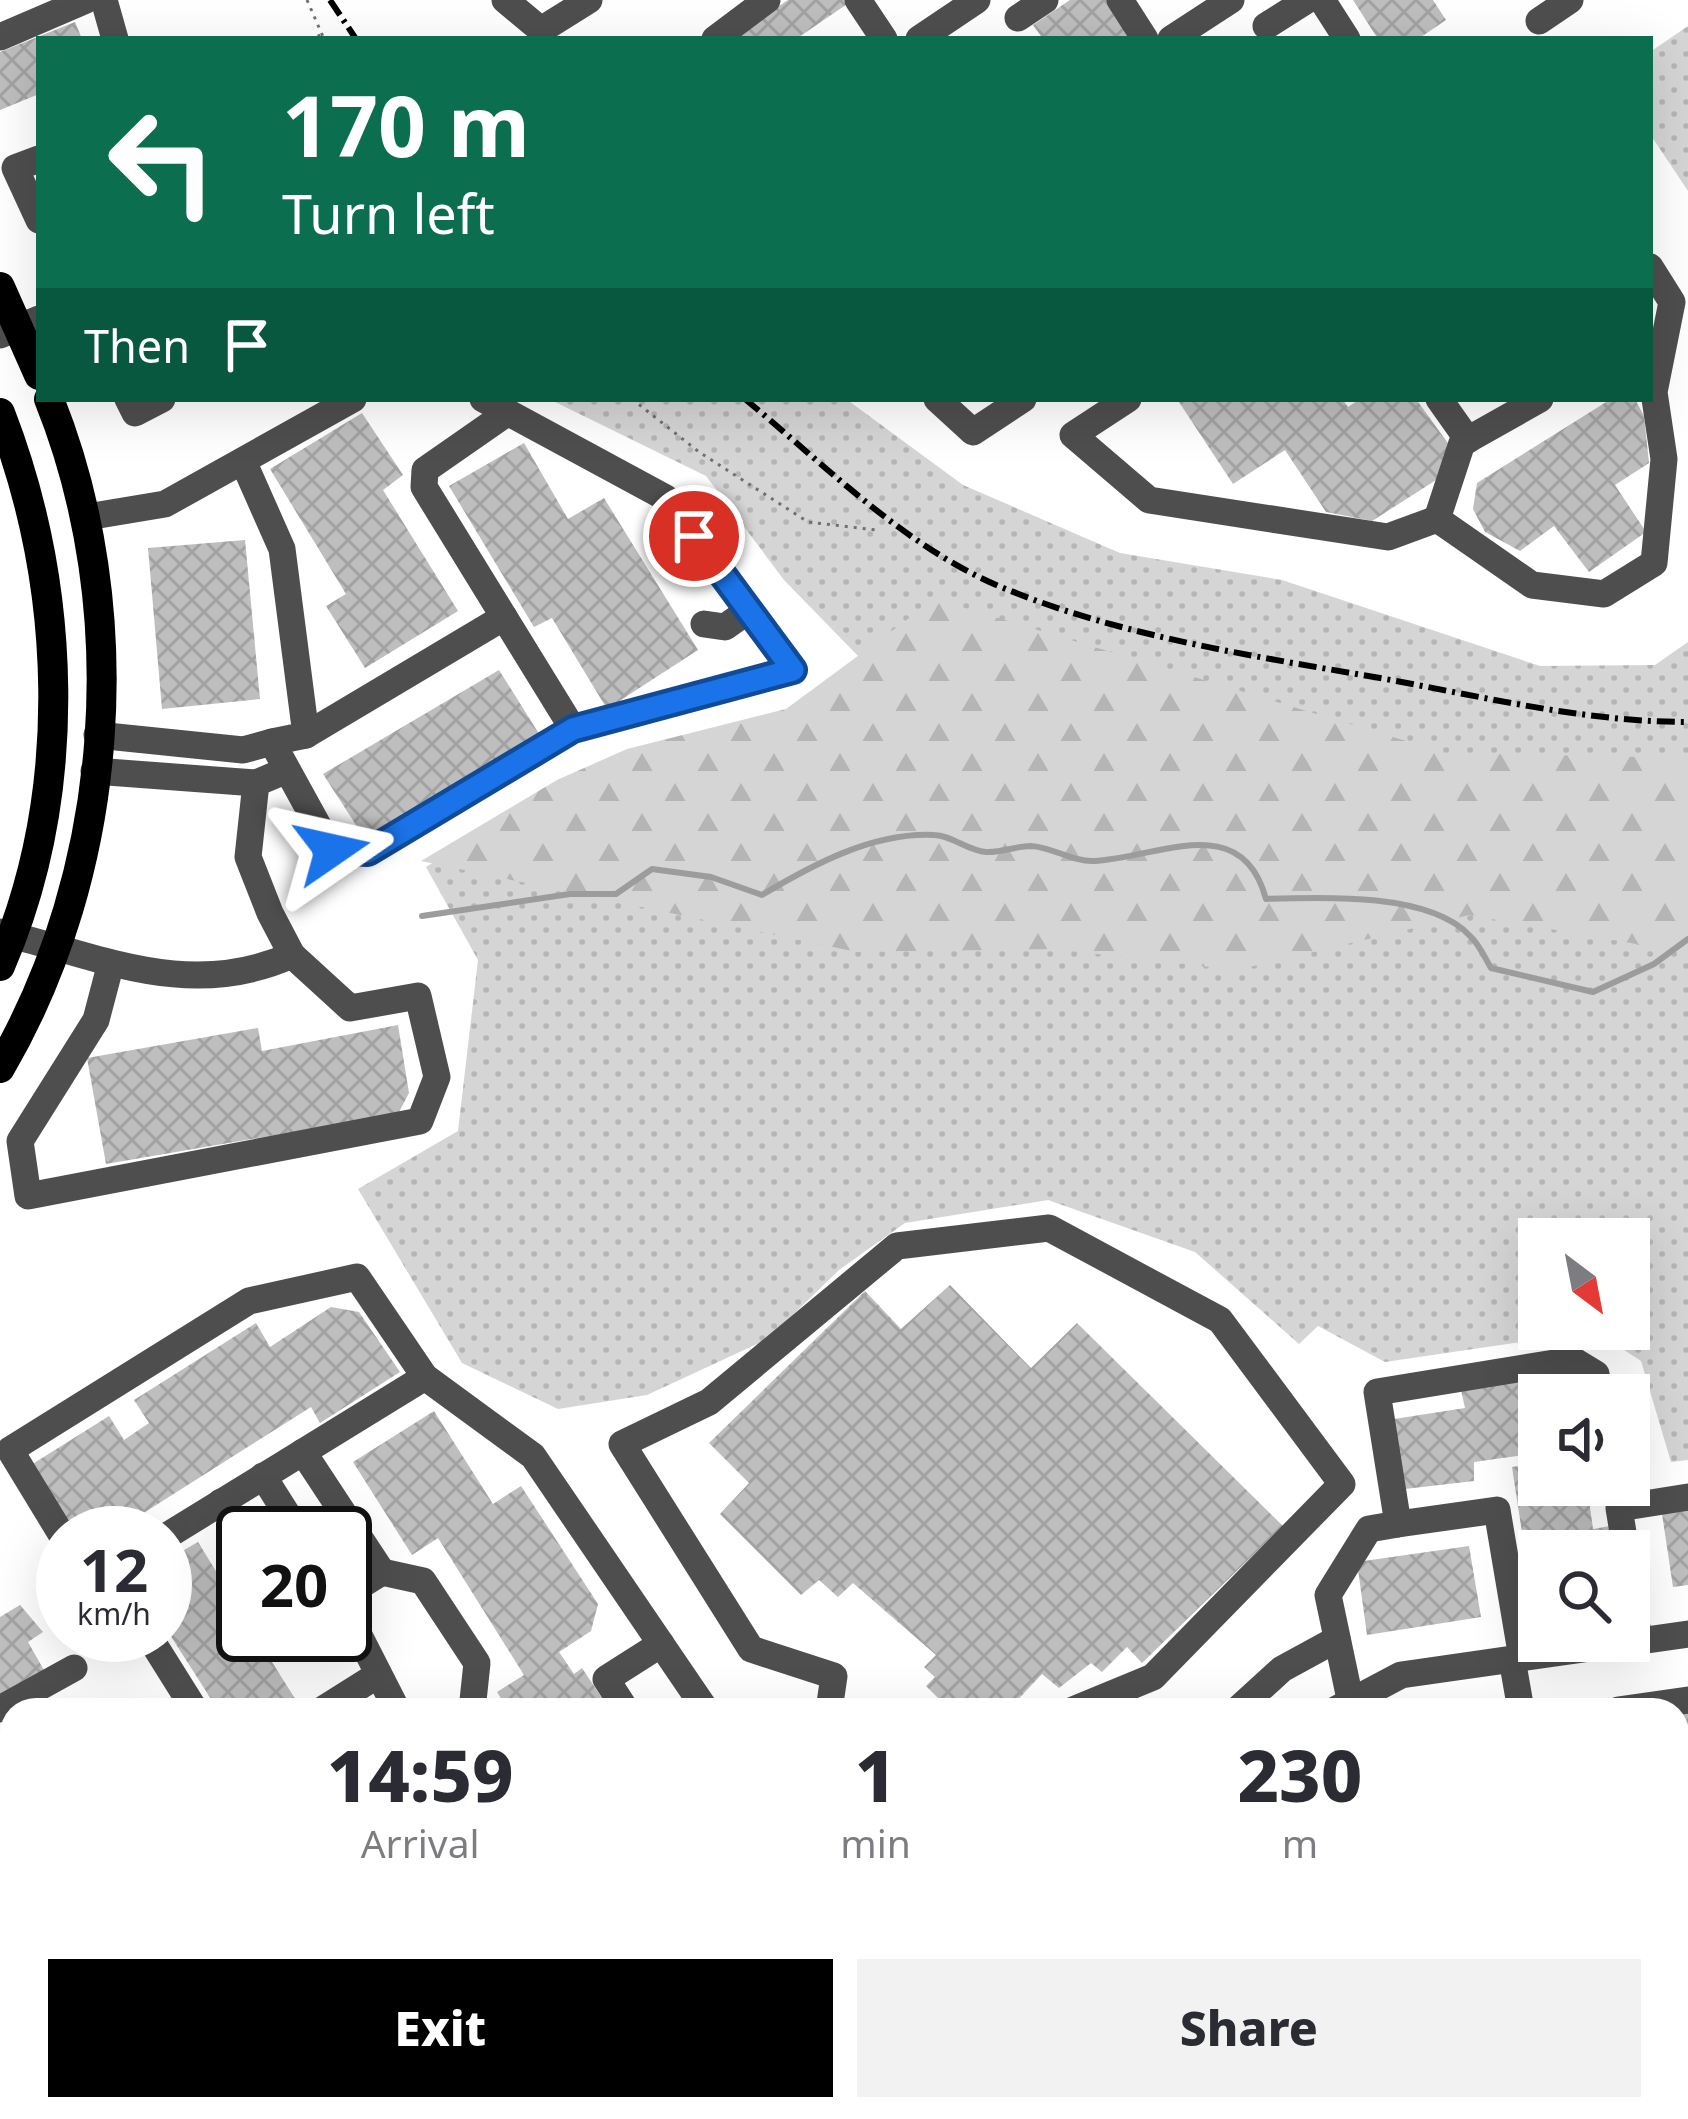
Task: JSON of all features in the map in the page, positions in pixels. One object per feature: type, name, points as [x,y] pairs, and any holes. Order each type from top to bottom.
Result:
[{"type":"main road","points":[[0,287],[36,367]]},
{"type":"main road","points":[[0,1068],[61,947],[97,734],[100,609],[87,518],[50,402]]},
{"type":"main road","points":[[0,413],[28,494],[52,628],[52,718],[40,830],[4,948]]},
{"type":"street","points":[[0,37],[86,0]]},
{"type":"street","points":[[104,0],[115,36]]},
{"type":"street","points":[[505,0],[543,35],[589,0]]},
{"type":"street","points":[[719,36],[766,0]]},
{"type":"street","points":[[858,0],[882,36]]},
{"type":"street","points":[[923,36],[977,0]]},
{"type":"street","points":[[1018,18],[1045,0]]},
{"type":"street","points":[[1120,0],[1143,36]]},
{"type":"street","points":[[1178,0],[1196,30],[1232,0]]},
{"type":"street","points":[[1249,0],[1270,33],[1307,0]]},
{"type":"street","points":[[1322,0],[1345,36]]},
{"type":"street","points":[[1539,21],[1570,0]]},
{"type":"street","points":[[36,160],[15,168],[36,214]]},
{"type":"street","points":[[1437,519],[1532,585],[1604,594],[1654,563],[1664,460],[1654,392],[1656,353],[1672,302],[1653,272]]},
{"type":"street","points":[[130,402],[135,413],[156,402]]},
{"type":"street","points":[[87,518],[165,504],[348,402]]},
{"type":"street","points":[[940,402],[973,432],[1018,402]]},
{"type":"street","points":[[1123,402],[1073,435],[1149,500],[1388,537],[1437,519],[1468,440],[1503,408]]},
{"type":"street","points":[[1441,402],[1468,440]]},
{"type":"street","points":[[272,742],[332,850],[368,852],[573,729],[793,670],[666,498],[494,407],[425,470],[424,487],[573,729]]},
{"type":"street","points":[[243,461],[282,549],[305,735]]},
{"type":"street","points":[[704,624],[725,626],[749,610]]},
{"type":"street","points":[[97,734],[243,750],[305,735],[504,617]]},
{"type":"street","points":[[94,771],[256,783],[287,770]]},
{"type":"street","points":[[111,964],[96,1020],[20,1141],[28,1196],[420,1121],[437,1077],[418,996],[350,1008],[292,956],[248,857],[256,783]]},
{"type":"street","points":[[4,948],[61,947],[111,964],[173,976],[251,974],[292,956]]},
{"type":"street","points":[[831,1698],[834,1676],[751,1649],[622,1444],[709,1402],[897,1246],[1049,1228],[1220,1320],[1342,1484],[1153,1676],[1101,1698]]},
{"type":"street","points":[[44,1506],[10,1450],[250,1301],[357,1277],[425,1377],[533,1456],[698,1698]]},
{"type":"street","points":[[1399,1524],[1377,1392],[1573,1360],[1596,1374]]},
{"type":"street","points":[[1557,1362],[1559,1374]]},
{"type":"street","points":[[192,1520],[425,1377]]},
{"type":"street","points":[[303,1452],[382,1572]]},
{"type":"street","points":[[263,1476],[282,1506]]},
{"type":"street","points":[[1650,1496],[1688,1497]]},
{"type":"street","points":[[221,1502],[223,1506]]},
{"type":"street","points":[[1358,1698],[1328,1595],[1369,1529],[1497,1510],[1520,1698]]},
{"type":"street","points":[[372,1578],[382,1572],[423,1581],[477,1663],[473,1698]]},
{"type":"street","points":[[1650,1640],[1688,1634]]},
{"type":"street","points":[[1250,1698],[1282,1669],[1337,1639]]},
{"type":"street","points":[[618,1698],[606,1679],[661,1644]]},
{"type":"street","points":[[1365,1698],[1401,1675],[1517,1658]]},
{"type":"street","points":[[165,1662],[187,1698]]},
{"type":"street","points":[[370,1662],[390,1698]]},
{"type":"street","points":[[20,1698],[74,1668]]},
{"type":"street","points":[[341,1698],[376,1676]]},
{"type":"path","points":[[307,0],[323,36]]},
{"type":"path","points":[[636,402],[699,452],[808,522],[876,530]]},
{"type":"green space","points":[[1688,26],[1688,191],[1653,138],[1653,50]]},
{"type":"green space","points":[[555,402],[850,402],[963,485],[1120,553],[1282,580],[1540,666],[1655,665],[1688,642],[1688,1460],[1671,1462],[1650,1391],[1650,1374],[1624,1350],[1650,1350],[1650,1218],[1518,1218],[1518,1342],[1385,1362],[1318,1326],[1299,1344],[1195,1252],[1048,1200],[905,1223],[839,1270],[768,1339],[647,1395],[558,1409],[462,1363],[358,1189],[458,1131],[478,960],[426,867],[555,788],[784,715],[860,658],[784,580],[706,476]]},
{"type":"green space","points":[[935,599],[1446,753],[1688,758],[1688,953],[1469,915],[1237,970],[1054,949],[857,952],[421,861],[557,780],[627,749],[786,709]]},
{"type":"building","points":[[788,0],[853,0],[800,36],[734,36]]},
{"type":"building","points":[[1070,0],[1107,0],[1130,36],[1041,36],[1033,25]]},
{"type":"building","points":[[1353,0],[1433,0],[1446,20],[1422,36],[1376,36]]},
{"type":"building","points":[[75,22],[81,36],[40,36]]},
{"type":"building","points":[[36,38],[36,95],[0,110],[0,52]]},
{"type":"building","points":[[1179,402],[1344,402],[1348,407],[1356,402],[1418,402],[1450,446],[1447,473],[1372,521],[1326,512],[1285,450],[1233,484]]},
{"type":"building","points":[[1606,402],[1637,402],[1644,416],[1649,463],[1615,485],[1646,532],[1589,572],[1554,526],[1520,551],[1485,532],[1473,509],[1477,483]]},
{"type":"building","points":[[362,413],[403,475],[383,490],[458,611],[365,668],[326,606],[346,594],[270,469]]},
{"type":"building","points":[[524,443],[568,519],[604,498],[698,650],[607,709],[552,618],[534,627],[449,486]]},
{"type":"building","points":[[245,540],[260,699],[162,709],[148,548]]},
{"type":"building","points":[[499,670],[541,737],[367,842],[323,774]]},
{"type":"building","points":[[398,1025],[409,1093],[398,1114],[106,1164],[87,1058],[258,1028],[262,1051]]},
{"type":"building","points":[[950,1285],[1031,1368],[1077,1323],[1283,1526],[1142,1663],[1127,1647],[1102,1672],[1091,1663],[1059,1688],[1042,1674],[1019,1698],[938,1698],[926,1686],[935,1677],[924,1667],[936,1655],[853,1583],[838,1597],[819,1580],[801,1595],[720,1514],[749,1483],[709,1443],[865,1291],[901,1329]]},
{"type":"building","points":[[331,1307],[359,1312],[400,1372],[320,1423],[311,1407],[155,1506],[57,1506],[31,1465],[109,1416],[124,1440],[149,1423],[134,1400],[256,1323],[270,1347]]},
{"type":"building","points":[[1518,1381],[1518,1456],[1474,1462],[1474,1481],[1405,1489],[1394,1419],[1465,1408],[1461,1390]]},
{"type":"building","points":[[434,1411],[493,1504],[521,1486],[598,1604],[591,1631],[559,1652],[574,1674],[582,1668],[602,1698],[501,1698],[497,1692],[524,1675],[438,1538],[412,1555],[353,1462]]},
{"type":"building","points":[[1518,1466],[1518,1506],[1590,1506],[1593,1529],[1610,1526],[1611,1530],[1522,1530],[1512,1467]]},
{"type":"building","points":[[1688,1510],[1688,1585],[1673,1587],[1662,1514]]},
{"type":"building","points":[[198,1542],[216,1571],[216,1662],[272,1662],[295,1698],[210,1698],[187,1662],[192,1662],[192,1545]]},
{"type":"building","points":[[1469,1546],[1481,1617],[1367,1635],[1357,1562]]},
{"type":"building","points":[[20,1605],[36,1624],[36,1637],[28,1642],[45,1672],[0,1697],[0,1617]]},
{"type":"waterway","points":[[422,916],[570,894],[616,894],[652,869],[711,877],[762,895],[822,862],[866,845],[934,835],[979,851],[1031,846],[1086,861],[1195,845],[1218,847],[1238,855],[1254,871],[1266,899],[1374,900],[1429,911],[1470,936],[1491,968],[1593,992],[1654,964],[1688,939]]},
{"type":"railway","points":[[330,0],[354,36]]},
{"type":"railway","points":[[749,402],[867,503],[932,550],[1001,587],[1048,605],[1144,633],[1243,654],[1576,713],[1688,722]]},
{"type":"route","points":[[332,850],[368,852],[573,729],[793,670],[694,536]]}]
